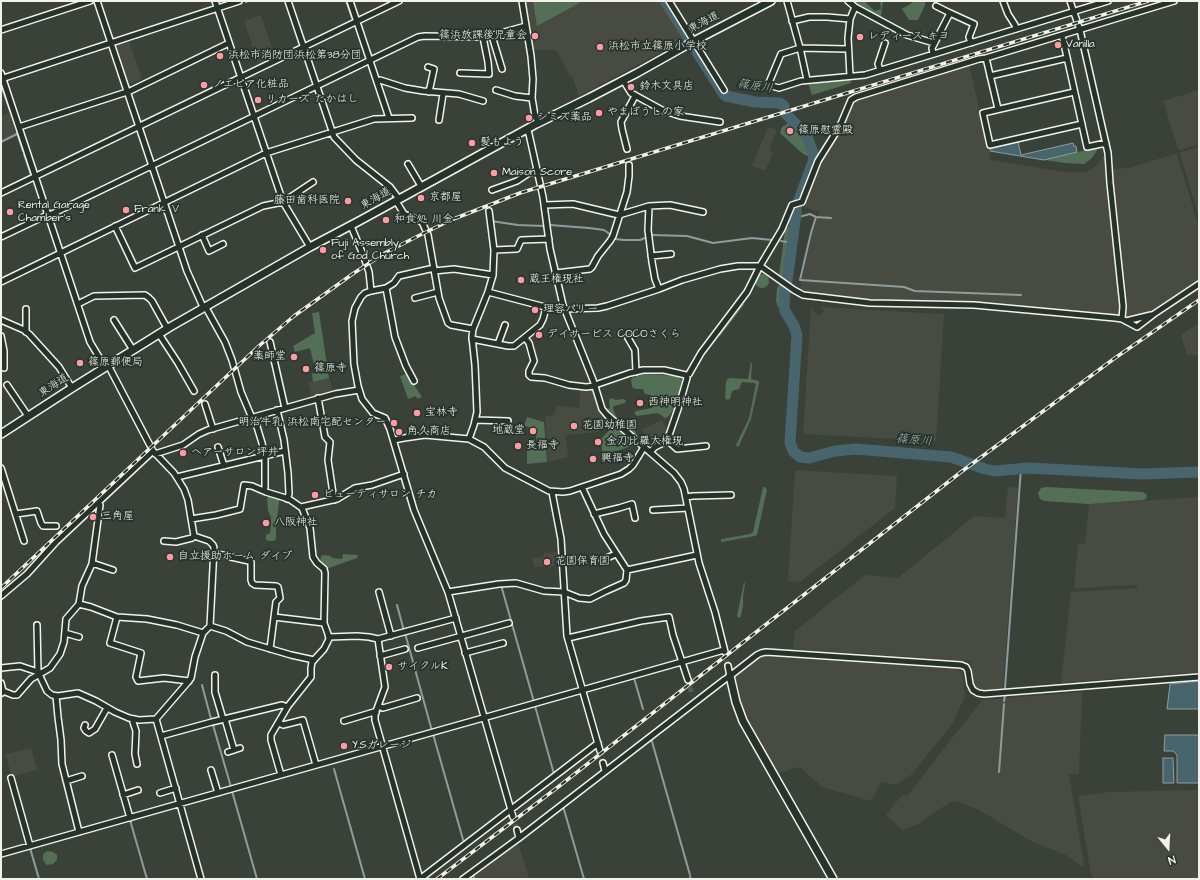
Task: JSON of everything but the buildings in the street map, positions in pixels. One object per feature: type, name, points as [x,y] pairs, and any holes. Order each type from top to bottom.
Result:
[{"type":"main road","name":"東海道","points":[[1,434],[168,328],[310,247],[351,226],[538,122],[623,80],[771,1]]},
{"type":"main road","points":[[730,676],[736,702],[743,721],[833,879]]},
{"type":"street","points":[[1,30],[90,1]]},
{"type":"street","points":[[97,1],[193,285],[225,342],[241,392],[253,417],[262,443],[266,487],[264,491]]},
{"type":"street","points":[[215,1],[283,202],[310,247]]},
{"type":"street","points":[[194,536],[187,494],[182,483],[154,452],[106,366],[92,346],[2,77],[239,1]]},
{"type":"street","points":[[288,1],[332,132],[338,142],[351,155],[390,187],[404,214],[423,224],[428,235],[440,303],[448,323],[472,329]]},
{"type":"street","points":[[350,1],[388,118]]},
{"type":"street","points":[[1,193],[399,1]]},
{"type":"street","points":[[522,1],[532,76],[532,98],[535,116],[538,122]]},
{"type":"street","points":[[669,1],[692,42],[724,90]]},
{"type":"street","points":[[787,1],[807,80]]},
{"type":"street","points":[[848,1],[855,7],[911,36],[934,43]]},
{"type":"street","points":[[1003,1],[1016,29]]},
{"type":"street","points":[[1070,1],[1080,30],[1108,153],[1124,320]]},
{"type":"street","points":[[848,49],[800,48],[782,54],[768,85],[779,88],[800,81],[865,75],[1108,1]]},
{"type":"street","points":[[650,452],[655,447],[667,440],[677,414],[687,378],[686,376],[689,374],[701,354],[747,292],[760,266],[782,229],[792,206],[802,202],[818,160],[840,126],[853,98],[1174,1]]},
{"type":"street","points":[[936,6],[974,24],[970,37],[971,43]]},
{"type":"street","points":[[850,76],[848,49],[850,19],[855,7]]},
{"type":"street","points":[[934,54],[932,48],[950,13]]},
{"type":"street","points":[[792,21],[809,17],[827,16],[850,19]]},
{"type":"street","points":[[1,237],[52,214],[422,36],[483,37],[492,36],[526,26]]},
{"type":"street","points":[[1062,35],[1087,147],[1106,143]]},
{"type":"street","points":[[492,36],[502,69]]},
{"type":"street","points":[[460,73],[489,74],[483,37]]},
{"type":"street","points":[[19,127],[127,92],[229,43]]},
{"type":"street","points":[[880,70],[878,64],[885,43]]},
{"type":"street","points":[[986,58],[998,109]]},
{"type":"street","points":[[990,76],[1067,58]]},
{"type":"street","points":[[428,68],[434,69],[429,92]]},
{"type":"street","points":[[377,81],[380,80],[406,88],[429,92],[459,94],[483,101]]},
{"type":"street","points":[[623,80],[629,91],[635,96],[656,107],[674,114],[720,122]]},
{"type":"street","points":[[496,90],[512,95],[532,98]]},
{"type":"street","points":[[1074,92],[983,113],[990,145],[1082,124]]},
{"type":"street","points":[[439,120],[443,94]]},
{"type":"street","points":[[627,149],[621,122],[635,96]]},
{"type":"street","points":[[1,282],[266,153],[374,119],[412,118]]},
{"type":"street","points":[[1,854],[725,651],[717,619],[697,555],[683,486],[677,475],[604,412],[600,405],[595,386],[565,309],[549,239],[545,205],[538,171],[527,129]]},
{"type":"street","points":[[408,164],[421,186]]},
{"type":"street","points":[[556,273],[588,270],[612,238],[627,192],[629,164]]},
{"type":"street","points":[[492,190],[517,181],[529,173],[538,171]]},
{"type":"street","points":[[115,226],[137,270],[202,235],[263,206],[283,202],[312,182]]},
{"type":"street","points":[[545,205],[573,204],[619,215],[649,206],[670,205],[703,212]]},
{"type":"street","points":[[649,206],[648,230],[651,256],[659,289]]},
{"type":"street","points":[[469,439],[476,420],[477,412],[476,372],[472,329],[488,292],[492,275],[494,250],[489,211]]},
{"type":"street","points":[[351,226],[369,272],[371,291]]},
{"type":"street","points":[[202,235],[209,251],[221,245],[221,252]]},
{"type":"street","points":[[494,250],[517,249],[522,240],[549,239]]},
{"type":"street","points":[[651,256],[671,254]]},
{"type":"street","points":[[488,292],[546,308],[565,309],[602,307],[682,280],[729,267],[748,265],[760,266],[794,290],[808,296],[870,303],[974,305],[1124,320],[1154,314]]},
{"type":"street","points":[[492,275],[454,269],[434,270],[399,276],[394,283],[386,288],[365,293],[357,302],[352,321],[354,360],[359,390],[362,398],[370,410],[373,413],[385,418],[394,440],[414,510],[448,592],[513,817]]},
{"type":"street","points":[[1124,320],[1137,327],[1199,284]]},
{"type":"street","points":[[386,288],[395,338],[406,366],[414,381]]},
{"type":"street","points":[[415,298],[438,292]]},
{"type":"street","points":[[78,304],[94,296],[145,295],[152,301],[168,328]]},
{"type":"street","points":[[472,339],[514,346],[540,325],[546,308]]},
{"type":"street","points":[[26,309],[26,332]]},
{"type":"street","points":[[1,320],[26,332],[56,364],[72,388]]},
{"type":"street","points":[[114,320],[133,350]]},
{"type":"street","points":[[498,344],[505,325]]},
{"type":"street","points":[[159,334],[181,367],[194,391]]},
{"type":"street","points":[[1,336],[4,351],[3,365]]},
{"type":"street","points":[[525,338],[534,361],[529,371],[529,375],[531,377],[545,378],[586,388],[636,372],[657,370],[684,374],[686,376]]},
{"type":"street","points":[[628,338],[635,350],[636,372]]},
{"type":"street","points":[[270,342],[285,408]]},
{"type":"street","points":[[7,385],[28,416]]},
{"type":"street","points":[[1,596],[27,574],[50,548],[98,502],[154,452],[183,445],[203,432],[318,398],[359,390]]},
{"type":"street","points":[[318,398],[325,438],[330,442],[328,460],[334,500]]},
{"type":"street","points":[[205,404],[213,429]]},
{"type":"street","points":[[277,410],[285,451],[289,494],[287,498]]},
{"type":"street","points":[[476,420],[508,421]]},
{"type":"street","points":[[394,440],[425,435],[469,439],[487,450],[505,468],[552,492],[566,492],[621,474],[629,470],[644,447]]},
{"type":"street","points":[[667,440],[677,449],[706,446]]},
{"type":"street","points":[[218,447],[224,466]]},
{"type":"street","points":[[177,477],[285,451]]},
{"type":"street","points":[[1,468],[24,541]]},
{"type":"street","points":[[301,507],[337,500],[355,488],[372,485],[404,474]]},
{"type":"street","points":[[191,519],[240,509],[244,485],[252,486],[287,498],[301,507],[310,528],[313,557],[324,569],[325,573],[324,623],[329,636],[326,646],[311,665],[311,677],[287,707],[271,737],[281,775]]},
{"type":"street","points":[[448,592],[512,583],[521,584],[544,591],[564,592],[584,599],[592,598],[606,590],[624,584],[627,570],[616,554],[594,514],[582,487]]},
{"type":"street","points":[[552,492],[561,539],[568,638],[600,751]]},
{"type":"street","points":[[686,498],[693,496],[731,495]]},
{"type":"street","points":[[1,683],[2,692],[17,695],[28,682],[39,673],[50,668],[60,654],[64,646],[66,619],[79,604],[82,586],[92,563],[100,505],[98,502]]},
{"type":"street","points":[[594,514],[632,504],[635,518]]},
{"type":"street","points":[[653,510],[688,508]]},
{"type":"street","points":[[16,514],[37,511],[41,523],[44,526],[56,526]]},
{"type":"street","points":[[37,625],[39,673],[46,691],[56,696],[78,693],[134,720],[156,719],[189,681],[203,633],[210,626],[213,553],[212,543],[194,536],[192,538],[176,542],[164,541]]},
{"type":"street","points":[[213,553],[251,562],[252,583],[276,586],[278,588],[280,598],[276,602],[270,649]]},
{"type":"street","points":[[602,560],[616,554]]},
{"type":"street","points":[[627,570],[697,555]]},
{"type":"street","points":[[92,563],[113,570]]},
{"type":"street","points":[[379,592],[391,636]]},
{"type":"street","points":[[79,604],[117,617],[147,619],[177,625],[203,633]]},
{"type":"street","points":[[568,638],[669,616],[673,635],[688,680]]},
{"type":"street","points":[[117,617],[110,643],[140,653],[136,678],[138,681],[164,678],[189,681]]},
{"type":"street","points":[[274,617],[324,623]]},
{"type":"street","points":[[329,636],[357,636],[378,639],[456,618]]},
{"type":"street","points":[[418,648],[509,623]]},
{"type":"street","points":[[210,626],[226,631],[248,642],[314,660]]},
{"type":"street","points":[[65,633],[79,637]]},
{"type":"street","points":[[378,639],[385,687],[375,720],[420,879],[598,743]]},
{"type":"street","points":[[466,653],[503,642]]},
{"type":"street","points":[[380,656],[405,649]]},
{"type":"street","points":[[464,879],[694,702],[757,655],[766,652],[961,665],[966,667],[973,690],[984,694],[1199,677]]},
{"type":"street","points":[[1,668],[23,666],[39,673]]},
{"type":"street","points":[[728,666],[730,676]]},
{"type":"street","points":[[215,675],[215,692],[234,750]]},
{"type":"street","points":[[692,695],[694,702]]},
{"type":"street","points":[[56,696],[62,764],[79,832]]},
{"type":"street","points":[[378,706],[382,708],[417,698]]},
{"type":"street","points":[[161,736],[282,705],[287,707]]},
{"type":"street","points":[[85,725],[84,728],[86,731],[89,732],[95,729],[107,708]]},
{"type":"street","points":[[344,721],[374,712],[376,713]]},
{"type":"street","points":[[156,719],[201,879]]},
{"type":"street","points":[[134,720],[133,722],[136,731],[135,754],[137,764]]},
{"type":"street","points":[[279,723],[283,725],[303,720],[316,765]]},
{"type":"street","points":[[112,755],[130,818]]},
{"type":"street","points":[[603,763],[605,771]]},
{"type":"street","points":[[211,770],[218,793]]},
{"type":"street","points":[[66,781],[82,776]]},
{"type":"street","points":[[11,778],[30,846]]},
{"type":"street","points":[[160,793],[176,788]]},
{"type":"street","points":[[123,794],[138,790]]},
{"type":"street","points":[[517,830],[519,838]]},
{"type":"shaded area","name":"浜松市立篠原小学校","points":[[525,1],[663,1],[686,38],[579,96],[572,76],[570,76],[556,50],[533,50]]},
{"type":"shaded area","points":[[261,15],[275,58],[259,65],[244,21]]},
{"type":"shaded area","points":[[129,41],[142,79],[127,84],[114,46]]},
{"type":"shaded area","points":[[969,64],[991,160],[1064,172],[1087,172],[1098,164],[1106,152],[1121,306],[1121,315],[1119,317],[870,301],[804,293],[799,291],[812,234],[819,212],[802,206],[815,171],[851,104],[854,100]]},
{"type":"shaded area","points":[[1199,90],[1199,144],[1180,150],[1178,149],[1163,101]]},
{"type":"shaded area","points":[[10,112],[17,134],[1,141],[1,116]]},
{"type":"shaded area","points":[[768,127],[775,129],[776,132],[769,150],[773,153],[765,171],[752,166]]},
{"type":"shaded area","points":[[1199,147],[1199,218],[1180,154],[1181,152]]},
{"type":"shaded area","points":[[1175,154],[1177,155],[1199,227],[1199,282],[1153,312],[1127,318],[1111,169],[1128,168]]},
{"type":"shaded area","points":[[811,307],[818,316],[824,311],[821,307],[944,314],[936,441],[803,434]]},
{"type":"shaded area","points":[[1199,323],[1199,355],[1187,355],[1181,335]]},
{"type":"shaded area","points":[[329,378],[333,392],[312,398],[308,383]]},
{"type":"shaded area","name":"花園幼稚園","points":[[580,388],[593,389],[599,410],[609,420],[598,432],[566,435],[568,457],[548,462],[545,421],[546,416],[554,415],[556,406],[579,408]]},
{"type":"shaded area","points":[[662,420],[668,432],[666,437],[650,446],[642,429]]},
{"type":"shaded area","points":[[795,470],[897,476],[895,508],[800,582],[788,581]]},
{"type":"shaded area","points":[[1008,487],[1018,488],[1003,688],[984,690],[976,687],[974,683],[971,661],[793,649],[795,631],[861,578],[866,575],[898,578],[974,516],[1005,518]]},
{"type":"shaded area","points":[[1199,497],[1199,672],[1061,683],[1071,592],[1137,588],[1137,585],[1074,588],[1078,545],[1085,543],[1089,504]]},
{"type":"shaded area","name":"花園保育園","points":[[560,552],[561,566],[534,567],[533,558],[544,557],[544,553]]},
{"type":"shaded area","points":[[760,656],[957,669],[962,672],[965,696],[953,723],[911,775],[897,785],[881,782],[871,801],[822,787],[798,767],[778,774],[747,718],[735,677]]},
{"type":"shaded area","points":[[1082,692],[1079,774],[1069,774],[1084,865],[1082,866],[1066,855],[1031,841],[977,809],[957,801],[950,802],[917,825],[902,830],[886,815],[902,795],[907,796],[982,700]]},
{"type":"shaded area","points":[[31,748],[37,770],[12,777],[5,754]]},
{"type":"shaded area","points":[[1199,790],[1199,879],[1094,879],[1091,875],[1078,796],[1109,792]]},
{"type":"shaded area","points":[[517,841],[529,879],[475,879],[474,874]]},
{"type":"green space","points":[[533,1],[583,1],[537,26]]},
{"type":"green space","points":[[855,1],[866,1],[867,4],[875,11],[881,9],[880,1],[883,1],[881,16],[878,16],[854,4]]},
{"type":"green space","points":[[915,1],[925,1],[925,5],[918,20],[909,20],[902,9]]},
{"type":"green space","points":[[850,79],[851,83],[812,95],[808,83]]},
{"type":"green space","points":[[791,122],[805,137],[812,158],[803,154],[780,133],[782,127]]},
{"type":"green space","points":[[1099,147],[1092,158],[1084,164],[1044,160]]},
{"type":"green space","points":[[789,227],[791,230],[785,275],[784,278],[781,278],[779,275],[785,230]]},
{"type":"green space","points":[[759,274],[765,274],[769,278],[769,284],[765,288],[759,288],[755,284],[755,278]]},
{"type":"green space","points":[[779,285],[782,285],[783,289],[780,308],[778,307],[776,301],[777,288]]},
{"type":"green space","points":[[742,302],[744,305],[720,336],[717,337],[717,336]]},
{"type":"green space","points":[[319,312],[329,378],[313,382],[312,374],[316,373],[310,348],[295,352],[293,346],[315,333],[312,313]]},
{"type":"green space","points":[[751,362],[751,379],[759,381],[759,383],[751,419],[739,446],[737,447],[736,445],[749,418],[756,384],[742,382],[739,389],[732,391],[730,399],[727,400],[725,398],[726,382],[727,379],[731,378],[748,379]]},
{"type":"green space","points":[[407,374],[422,397],[417,399],[416,396],[408,399],[400,376]]},
{"type":"green space","points":[[644,374],[678,377],[682,380],[675,407],[669,416],[665,418],[658,413],[637,416],[634,413],[636,411],[651,408],[654,405],[651,395],[645,394],[643,389],[636,389],[632,386],[632,378]]},
{"type":"green space","points":[[611,398],[616,400],[626,400],[625,403],[614,406],[613,408],[617,418],[636,432],[636,434],[633,434],[606,410],[610,408],[609,400]]},
{"type":"green space","points":[[527,417],[544,422],[547,462],[527,464],[527,439],[536,439],[537,429],[524,426]]},
{"type":"green space","points":[[614,425],[635,445],[610,453],[603,458],[601,439]]},
{"type":"green space","points":[[763,487],[767,490],[757,535],[721,542],[721,539],[750,534],[753,532]]},
{"type":"green space","points":[[1041,488],[1143,492],[1147,496],[1146,499],[1143,500],[1089,504],[1045,501],[1040,499],[1038,493]]},
{"type":"green space","points":[[269,496],[276,497],[279,500],[276,539],[274,541],[266,540],[266,535],[270,533],[271,526],[271,517],[268,511],[267,499]]},
{"type":"green space","points":[[343,554],[358,555],[357,558],[326,569],[319,563],[322,555],[342,559]]},
{"type":"green space","points":[[744,582],[743,606],[741,616],[739,618],[737,616]]},
{"type":"green space","points":[[47,851],[53,852],[57,855],[57,860],[53,864],[47,865],[43,860],[43,854]]},
{"type":"water","points":[[1018,142],[1021,155],[1073,143],[1074,146],[1076,146],[1077,152],[1044,160],[990,151],[990,148]]},
{"type":"water","points":[[1199,681],[1199,709],[1167,709],[1170,684]]},
{"type":"water","points":[[1165,735],[1199,735],[1199,783],[1177,783],[1177,755],[1173,751],[1164,751]]},
{"type":"water","points":[[1163,758],[1173,758],[1174,783],[1163,783]]},
{"type":"waterway","points":[[346,1],[352,18]]},
{"type":"waterway","name":"篠原川","points":[[665,1],[695,48]]},
{"type":"waterway","points":[[222,9],[239,4]]},
{"type":"waterway","points":[[180,23],[215,12]]},
{"type":"waterway","points":[[159,30],[175,25]]},
{"type":"waterway","points":[[136,38],[147,34]]},
{"type":"waterway","points":[[115,45],[129,40]]},
{"type":"waterway","points":[[86,54],[108,47]]},
{"type":"waterway","name":"篠原川","points":[[697,52],[726,96],[755,102],[780,103],[784,106]]},
{"type":"waterway","points":[[41,69],[83,55]]},
{"type":"waterway","points":[[7,80],[38,70]]},
{"type":"waterway","points":[[1,85],[10,111]]},
{"type":"waterway","name":"篠原川","points":[[786,114],[807,136],[814,156],[796,208],[787,281]]},
{"type":"waterway","points":[[17,133],[23,151]]},
{"type":"waterway","points":[[1,142],[17,134]]},
{"type":"waterway","points":[[24,154],[31,175]]},
{"type":"waterway","points":[[795,218],[810,214],[816,217],[831,218]]},
{"type":"waterway","points":[[816,217],[800,280],[904,287],[915,291],[1021,295]]},
{"type":"waterway","points":[[491,221],[518,225],[544,226]]},
{"type":"waterway","points":[[550,225],[604,230],[611,235]]},
{"type":"waterway","points":[[651,235],[687,236],[713,243],[752,238],[772,240]]},
{"type":"waterway","points":[[615,239],[640,240],[647,237]]},
{"type":"waterway","points":[[781,241],[792,243]]},
{"type":"waterway","name":"篠原川","points":[[785,291],[785,311],[794,326],[797,335],[790,442],[793,451],[800,457],[809,458],[835,451],[856,449],[951,457],[994,471],[1029,468],[1142,474],[1199,472]]},
{"type":"waterway","points":[[1005,688],[1021,468]]},
{"type":"waterway","points":[[501,585],[534,702]]},
{"type":"waterway","points":[[397,605],[404,631]]},
{"type":"waterway","points":[[405,633],[432,731]]},
{"type":"waterway","points":[[634,678],[643,709]]},
{"type":"waterway","points":[[202,685],[211,719]]},
{"type":"waterway","points":[[1004,701],[1005,695]]},
{"type":"waterway","points":[[999,772],[1004,704]]},
{"type":"waterway","points":[[535,706],[554,774]]},
{"type":"waterway","points":[[213,725],[231,787]]},
{"type":"waterway","points":[[433,734],[464,843]]},
{"type":"waterway","points":[[651,738],[690,875]]},
{"type":"waterway","points":[[334,769],[365,879]]},
{"type":"waterway","points":[[232,791],[257,879]]},
{"type":"waterway","points":[[563,806],[584,879]]},
{"type":"waterway","points":[[130,820],[147,879]]},
{"type":"waterway","points":[[30,848],[39,879]]},
{"type":"waterway","points":[[473,874],[474,879]]},
{"type":"tunnel","points":[[725,653],[728,666]]},
{"type":"tunnel","points":[[688,680],[692,695]]},
{"type":"tunnel","points":[[600,751],[603,763]]},
{"type":"tunnel","points":[[513,817],[517,830]]},
{"type":"railway","points":[[1,588],[260,345],[294,316],[354,273],[385,253],[416,237],[451,220],[520,193],[1148,1]]},
{"type":"railway","points":[[437,879],[558,787],[961,472],[1115,358],[1199,300]]},
{"type":"place","name":"篠浜放課後児童会","points":[[535,36]]},
{"type":"place","name":"レディース キヨ","points":[[860,37]]},
{"type":"place","name":"Vanilla","points":[[1058,45]]},
{"type":"place","name":"浜松市立篠原小学校","points":[[600,47]]},
{"type":"place","name":"浜松市消防団浜松第38分団","points":[[220,56]]},
{"type":"place","name":"ノエビア化粧品","points":[[204,85]]},
{"type":"place","name":"鈴木文具店","points":[[631,87]]},
{"type":"place","name":"リカーズ たかはし","points":[[258,100]]},
{"type":"place","name":"やまぼうしの家","points":[[599,113]]},
{"type":"place","name":"シミズ薬品","points":[[529,118]]},
{"type":"place","name":"篠原慰霊殿","points":[[790,131]]},
{"type":"place","name":"髪もよう","points":[[472,143]]},
{"type":"place","name":"Maison Score","points":[[494,173]]},
{"type":"place","name":"京都屋","points":[[421,198]]},
{"type":"place","name":"藤田歯科医院","points":[[348,201]]},
{"type":"place","name":"Frank Ⅴ","points":[[126,210]]},
{"type":"place","name":"Rental Garage Chamber's","points":[[10,212]]},
{"type":"place","name":"和食処 川金","points":[[386,220]]},
{"type":"place","name":"Fuji Assembly of God Church","points":[[323,250]]},
{"type":"place","name":"蔵王権現社","points":[[521,280]]},
{"type":"place","name":"理容パリー","points":[[535,310]]},
{"type":"place","name":"デイサービス COCOさくら","points":[[539,335]]},
{"type":"place","name":"薬師堂","points":[[294,357]]},
{"type":"place","name":"篠原郵便局","points":[[80,363]]},
{"type":"place","name":"篠原寺","points":[[306,369]]},
{"type":"place","name":"西神明神社","points":[[640,403]]},
{"type":"place","name":"宝林寺","points":[[417,413]]},
{"type":"place","name":"明治牛乳 浜松南宅配センター","points":[[394,423]]},
{"type":"place","name":"花園幼稚園","points":[[574,426]]},
{"type":"place","name":"地蔵堂","points":[[533,431]]},
{"type":"place","name":"角久商店","points":[[399,432]]},
{"type":"place","name":"金刀比羅大権現","points":[[598,442]]},
{"type":"place","name":"長福寺","points":[[518,446]]},
{"type":"place","name":"ヘアーサロン坪井","points":[[183,453]]},
{"type":"place","name":"興福寺","points":[[593,459]]},
{"type":"place","name":"ビューティサロン チカ","points":[[315,495]]},
{"type":"place","name":"三角屋","points":[[93,517]]},
{"type":"place","name":"八阪神社","points":[[266,523]]},
{"type":"place","name":"自立援助ホーム ダイブ","points":[[170,557]]},
{"type":"place","name":"花園保育園","points":[[547,562]]},
{"type":"place","name":"サイクルK","points":[[389,667]]},
{"type":"place","name":"Y.Sガレージ","points":[[344,746]]}]
